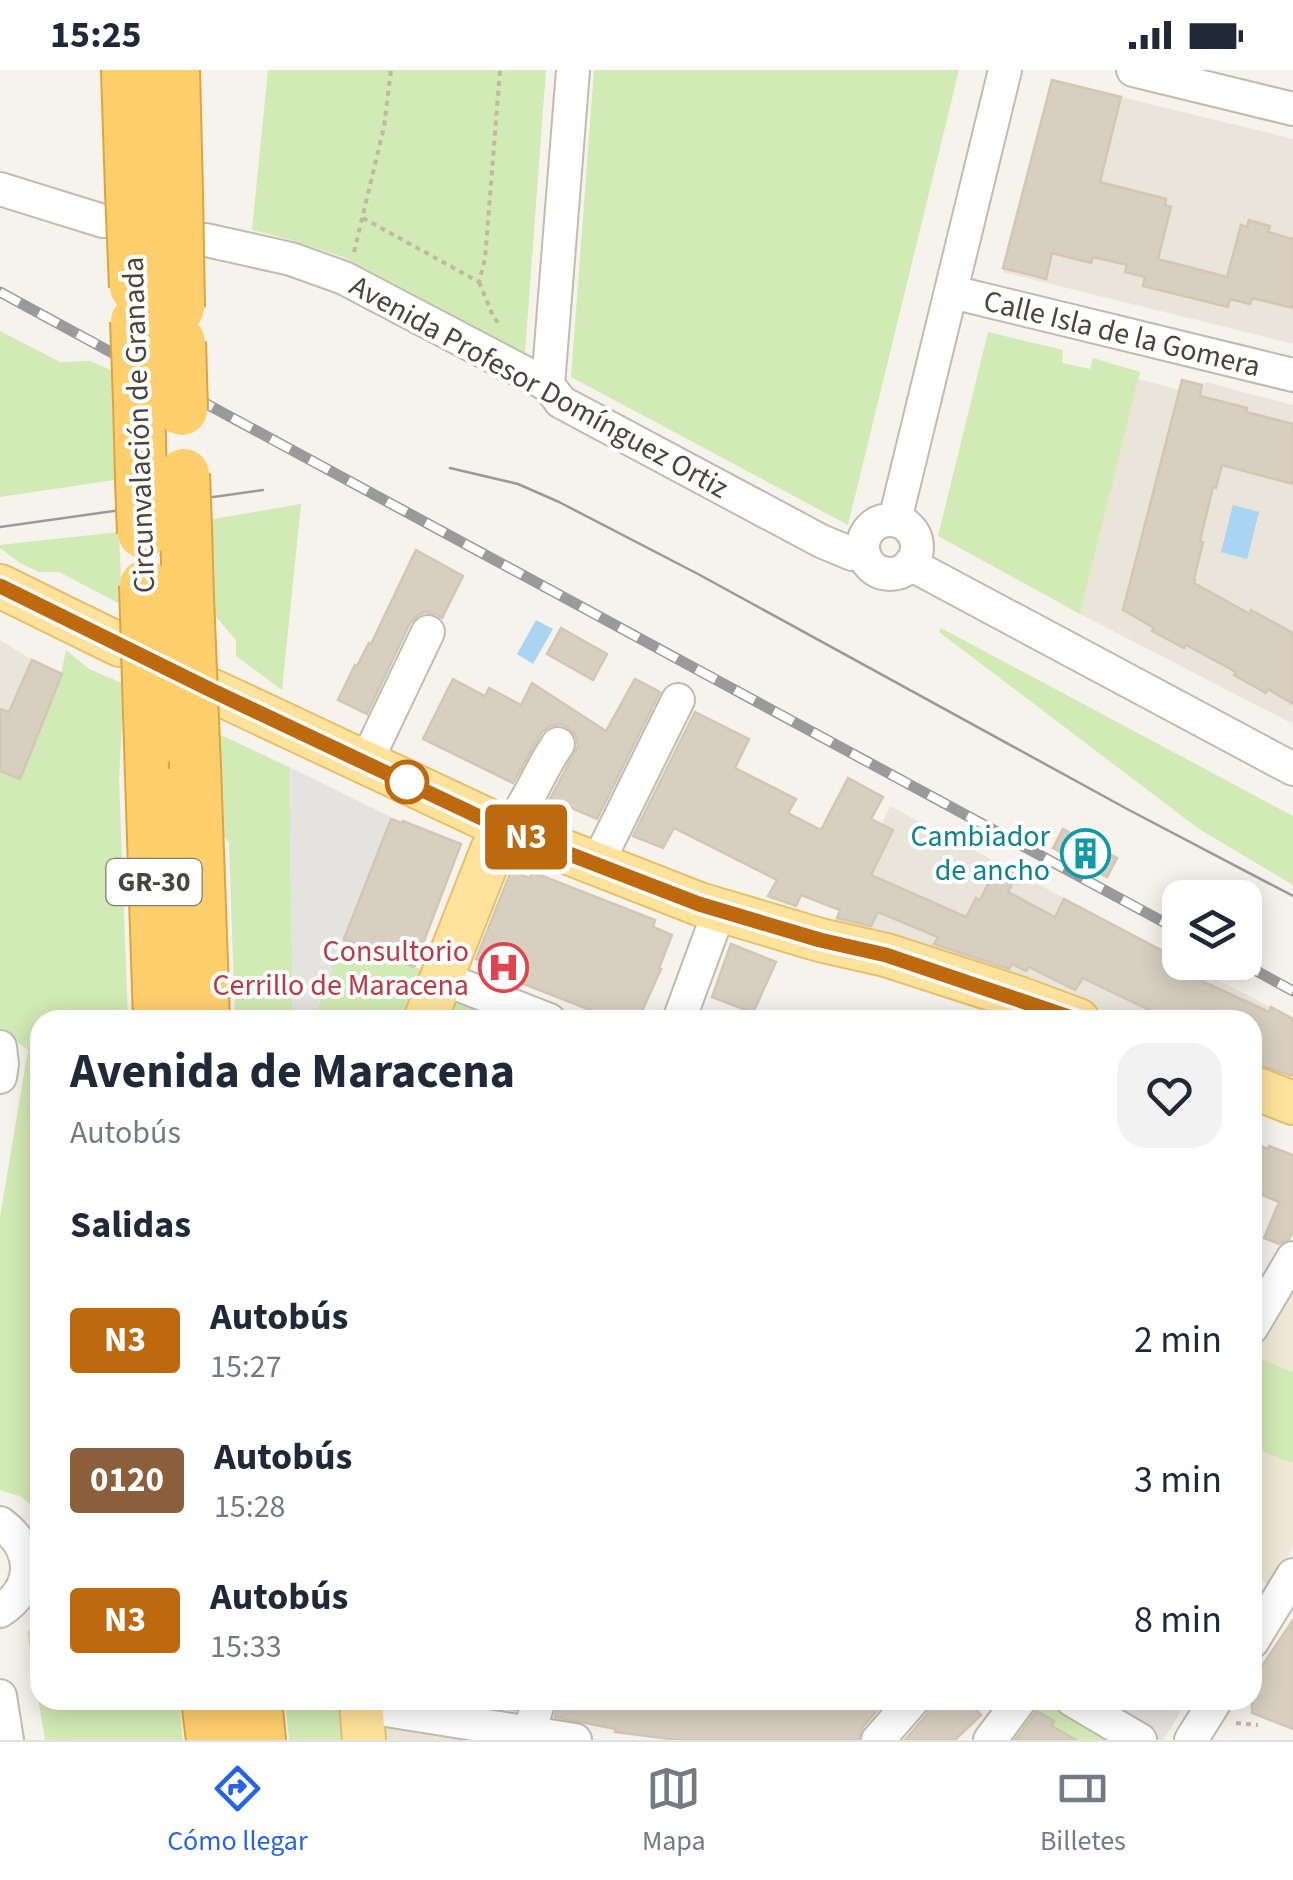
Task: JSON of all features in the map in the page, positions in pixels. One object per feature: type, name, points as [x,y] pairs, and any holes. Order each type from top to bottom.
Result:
[{"type":"highway","name":"Circunvalación de Granada","points":[[127,70],[137,202],[157,314],[161,405],[166,592],[150,744],[160,1010]]},
{"type":"highway","name":"Circunvalación de Granada","points":[[137,202],[174,70]]},
{"type":"highway","name":"Circunvalación de Granada","points":[[166,592],[194,768],[204,1010]]},
{"type":"highway","points":[[209,1710],[212,1740]]},
{"type":"highway","points":[[257,1710],[260,1740]]},
{"type":"main road","points":[[0,586],[120,645]]},
{"type":"main road","points":[[213,691],[507,830],[699,904],[886,955],[1048,1010]]},
{"type":"main road","points":[[429,1010],[492,850],[507,830]]},
{"type":"main road","points":[[1262,1091],[1293,1103]]},
{"type":"street","points":[[548,385],[573,70]]},
{"type":"street","points":[[895,520],[1005,70]]},
{"type":"street","points":[[1133,70],[1293,109]]},
{"type":"street","points":[[0,165],[9,192],[137,202]]},
{"type":"street","name":"Avenida Profesor Domínguez Ortiz","points":[[206,240],[291,259],[344,278],[548,385],[560,402],[786,522],[852,554],[864,554]]},
{"type":"street","name":"Calle Isla de la Gomera","points":[[952,292],[1293,375]]},
{"type":"street","points":[[895,520],[914,534],[916,550],[910,564],[896,572],[880,572],[864,554],[865,536],[878,523],[895,520]]},
{"type":"street","points":[[910,564],[1293,769]]},
{"type":"street","points":[[366,762],[428,632]]},
{"type":"street","points":[[597,864],[678,700]]},
{"type":"street","points":[[507,830],[558,744]]},
{"type":"street","points":[[684,1010],[720,909]]},
{"type":"street","points":[[442,978],[523,1010]]},
{"type":"street","points":[[0,1047],[0,1077]]},
{"type":"street","points":[[1262,1310],[1293,1258]]},
{"type":"street","points":[[0,1523],[22,1544],[27,1574],[14,1601],[0,1611]]},
{"type":"street","points":[[1262,1626],[1293,1575]]},
{"type":"street","points":[[0,1696],[7,1740]]},
{"type":"street","points":[[528,1736],[536,1710]]},
{"type":"street","points":[[878,1740],[904,1710]]},
{"type":"street","points":[[990,1740],[1012,1710]]},
{"type":"street","points":[[1089,1710],[1140,1740]]},
{"type":"street","points":[[366,1711],[575,1740]]},
{"type":"street","points":[[1191,1740],[1223,1711]]},
{"type":"path","points":[[350,266],[384,127],[391,70]]},
{"type":"path","points":[[500,70],[479,282],[493,316],[507,332]]},
{"type":"path","points":[[364,218],[479,282]]},
{"type":"path","points":[[1223,1711],[1258,1726]]},
{"type":"shaded area","points":[[1052,80],[1293,139],[1293,344],[1003,272]]},
{"type":"shaded area","points":[[1138,379],[1201,396],[1205,382],[1293,405],[1293,724],[1080,614]]},
{"type":"shaded area","points":[[0,640],[61,674],[20,779],[0,771]]},
{"type":"shaded area","points":[[289,767],[391,817],[317,1010],[293,1010]]},
{"type":"shaded area","points":[[890,806],[1162,950],[1162,980],[1218,980],[1293,1019],[1293,1077],[1262,1066],[1262,1010],[1103,1010],[1006,975],[834,924]]},
{"type":"shaded area","points":[[1293,1279],[1293,1547],[1272,1587],[1262,1581],[1262,1332]]},
{"type":"shaded area","points":[[1104,1710],[1182,1710],[1163,1740],[1154,1740]]},
{"type":"shaded area","points":[[384,1722],[499,1740],[386,1740]]},
{"type":"green space","points":[[268,70],[546,70],[525,353],[345,258],[252,230]]},
{"type":"green space","points":[[594,70],[959,70],[848,525],[571,377]]},
{"type":"green space","points":[[0,331],[60,362],[90,361],[113,371],[114,480],[0,497]]},
{"type":"green space","points":[[988,332],[1063,350],[1062,363],[1090,369],[1093,358],[1140,372],[1080,614],[938,536]]},
{"type":"green space","points":[[301,504],[282,690],[236,656],[236,640],[213,613],[213,519]]},
{"type":"green space","points":[[119,532],[122,605],[59,572],[39,572],[0,548],[0,545]]},
{"type":"green space","points":[[941,628],[1293,816],[1293,885],[1199,829],[939,632]]},
{"type":"green space","points":[[66,650],[89,669],[124,684],[119,779],[128,1010],[30,1010],[30,1505],[22,1497],[0,1490],[0,1217],[28,1050],[0,1030],[0,771],[21,778],[61,674]]},
{"type":"green space","points":[[219,734],[289,767],[293,1010],[235,1010],[229,843],[221,832]]},
{"type":"green space","points":[[344,939],[428,972],[413,1010],[317,1010]]},
{"type":"green space","points":[[458,997],[491,1010],[453,1010]]},
{"type":"green space","points":[[1262,1360],[1293,1372],[1293,1463],[1262,1451]]},
{"type":"green space","points":[[40,1710],[180,1710],[183,1740],[45,1740]]},
{"type":"green space","points":[[286,1710],[351,1710],[354,1740],[289,1740]]},
{"type":"green space","points":[[1027,1710],[1058,1710],[1108,1740],[1006,1740]]},
{"type":"water","points":[[1233,505],[1259,512],[1247,559],[1221,552]]},
{"type":"water","points":[[536,620],[553,629],[533,664],[517,654]]},
{"type":"building","points":[[1052,80],[1121,97],[1100,182],[1166,199],[1165,205],[1171,207],[1158,259],[1227,277],[1241,225],[1247,227],[1249,220],[1270,226],[1268,232],[1293,239],[1293,308],[1252,298],[1250,304],[1230,299],[1228,307],[1143,286],[1145,277],[1125,272],[1127,265],[1093,257],[1091,263],[1052,253],[1046,279],[1003,268]]},
{"type":"building","points":[[1182,380],[1202,385],[1200,396],[1293,424],[1293,484],[1222,465],[1200,541],[1203,542],[1194,583],[1293,633],[1293,704],[1268,689],[1266,693],[1186,645],[1184,648],[1152,631],[1154,628],[1123,610]]},
{"type":"building","points":[[416,550],[463,576],[442,618],[425,612],[410,623],[367,714],[338,700],[355,665],[371,644]]},
{"type":"building","points":[[561,628],[607,654],[593,680],[547,654]]},
{"type":"building","points":[[32,660],[62,674],[20,779],[0,771],[0,709],[9,712]]},
{"type":"building","points":[[453,679],[485,696],[489,688],[521,705],[532,683],[606,731],[635,679],[660,692],[597,819],[550,799],[578,746],[568,727],[560,724],[542,732],[513,783],[423,739]]},
{"type":"building","points":[[695,712],[749,739],[735,768],[796,799],[788,813],[821,830],[848,778],[883,797],[871,819],[893,830],[871,875],[966,917],[976,898],[980,900],[998,865],[1017,875],[1008,892],[1055,917],[1064,899],[1162,951],[1162,980],[1200,980],[1293,1019],[1293,1076],[1262,1066],[1262,1010],[1149,1010],[1083,978],[1075,990],[1029,967],[1026,971],[1012,964],[1009,969],[934,944],[938,937],[878,912],[871,926],[837,918],[840,910],[801,895],[796,906],[768,896],[777,880],[674,828],[663,848],[633,836]]},
{"type":"building","points":[[391,819],[461,844],[414,967],[344,939]]},
{"type":"building","name":"Cambiador de ancho","points":[[1063,829],[1117,858],[1107,877],[1053,848]]},
{"type":"building","points":[[511,871],[530,878],[532,872],[655,920],[653,927],[672,935],[643,1010],[590,1010],[493,972],[495,967],[476,959]]},
{"type":"building","points":[[731,944],[776,962],[754,1010],[712,997]]},
{"type":"building","points":[[1262,1147],[1293,1155],[1293,1232],[1279,1244],[1264,1238],[1279,1202],[1262,1195]]},
{"type":"building","points":[[1293,1620],[1293,1729],[1252,1713],[1262,1710],[1262,1666]]},
{"type":"building","points":[[556,1710],[877,1710],[858,1740],[678,1740],[615,1732],[616,1729],[555,1717]]},
{"type":"building","points":[[978,1710],[981,1715],[955,1740],[905,1740],[928,1713]]},
{"type":"building","points":[[1037,1711],[1054,1721],[1052,1726],[1076,1740],[1015,1740]]},
{"type":"tram line","points":[[450,468],[518,484],[559,502],[1293,896]]},
{"type":"tram line","points":[[0,527],[263,490]]},
{"type":"railway","points":[[0,292],[1162,921]]},
{"type":"railway","points":[[1262,974],[1293,991]]},
{"type":"bus line","name":"N3","points":[[0,586],[507,830],[699,904],[886,955],[1052,1010]]},
{"type":"place","name":"Cambiador de ancho","points":[[1085,853]]},
{"type":"place","name":"Consultorio Cerrillo de Maracena","points":[[504,968]]}]
